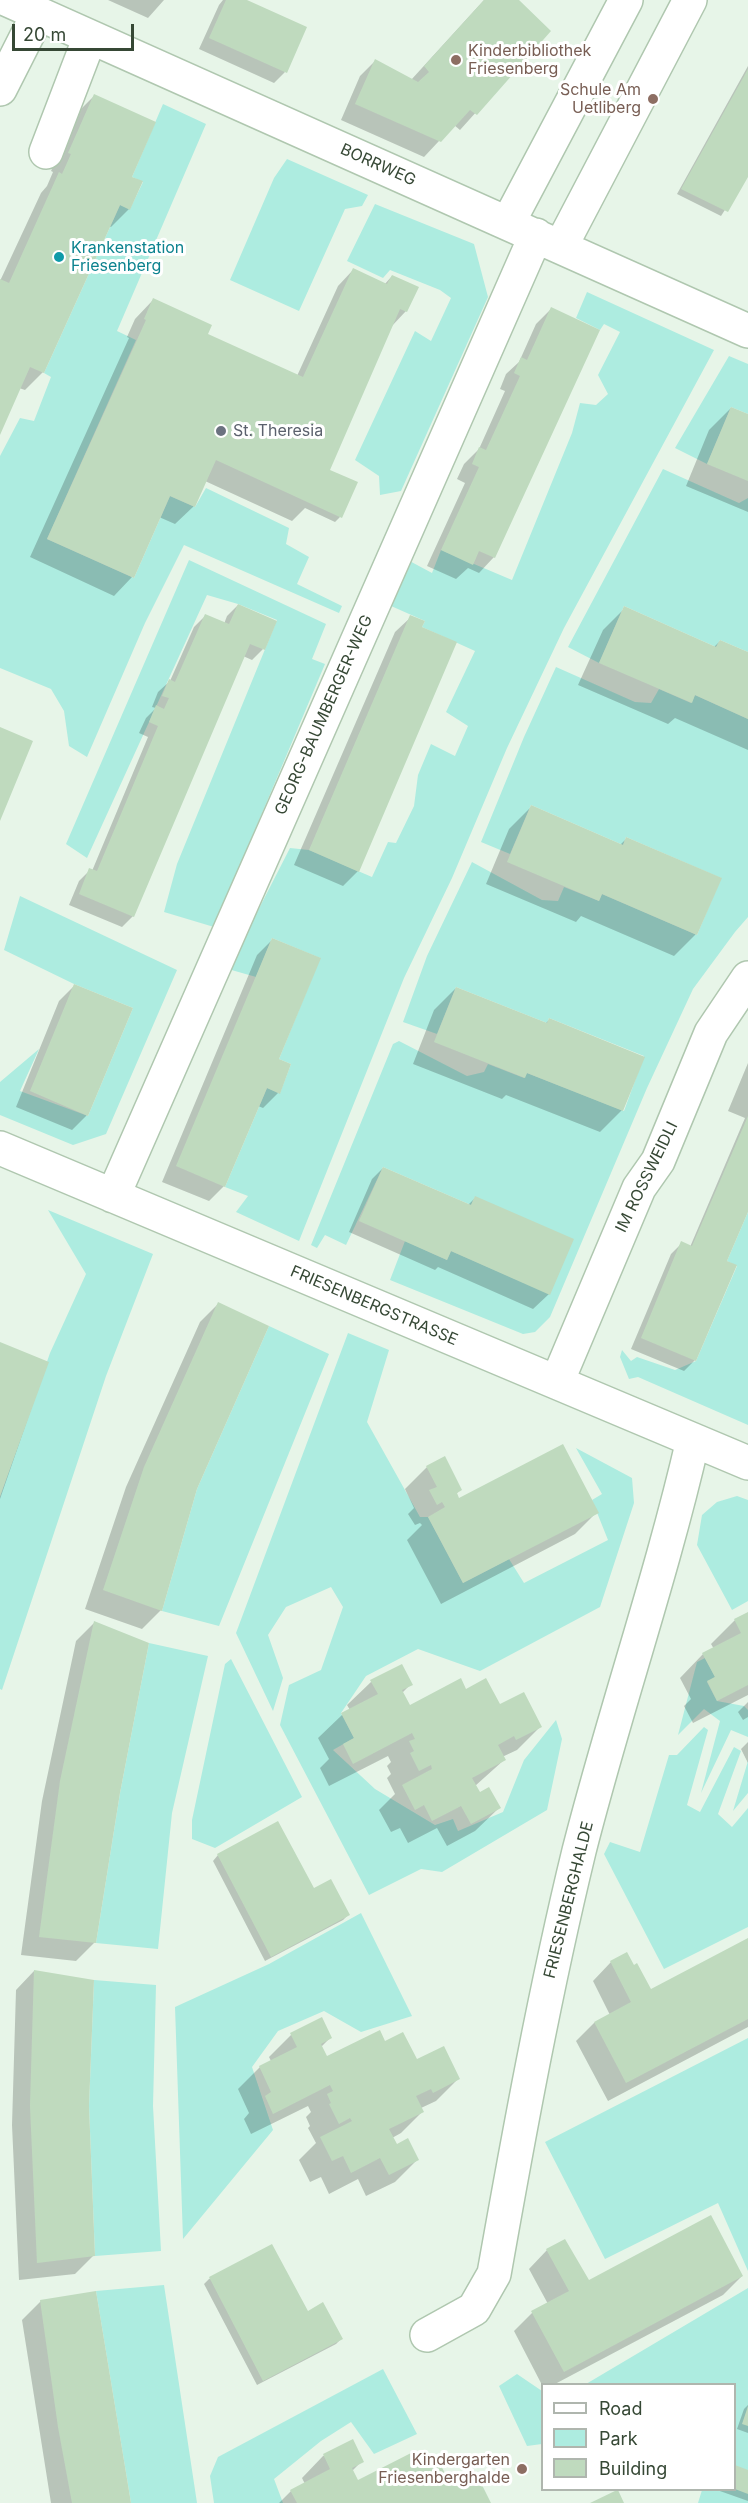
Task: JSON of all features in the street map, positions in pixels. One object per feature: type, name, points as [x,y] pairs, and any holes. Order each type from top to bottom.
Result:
[{"type":"street","name":"BORRWEG","points":[[8,0],[748,331]]},
{"type":"street","points":[[535,235],[626,0]]},
{"type":"street","points":[[535,235],[690,0]]},
{"type":"street","points":[[0,89],[38,14]]},
{"type":"street","points":[[46,152],[90,37]]},
{"type":"street","name":"GEORG-BAUMBERGER-WEG","points":[[113,1196],[535,235]]},
{"type":"street","name":"IM ROSSWEIDLI","points":[[556,1382],[639,1188],[658,1161],[711,1033],[748,978]]},
{"type":"street","name":"FRIESENBERGSTRASSE","points":[[0,1148],[748,1463]]},
{"type":"street","name":"FRIESENBERGHALDE","points":[[426,2335],[474,2309],[494,2274],[517,2140],[545,2000],[580,1850],[677,1510],[693,1440]]},
{"type":"green space","points":[[163,104],[206,124],[117,331],[136,340],[47,539],[134,578],[170,496],[195,507],[206,488],[289,528],[286,544],[309,557],[297,584],[342,606],[339,613],[184,545],[145,623],[87,757],[69,746],[64,711],[51,689],[0,668],[0,456],[20,418],[34,421],[51,377],[44,373],[120,205],[130,209],[143,182],[132,177]]},
{"type":"green space","points":[[287,159],[368,195],[362,206],[345,209],[299,311],[230,280],[274,178]]},
{"type":"green space","points":[[375,204],[474,244],[488,297],[401,491],[380,495],[379,476],[355,460],[415,331],[431,341],[451,298],[440,290],[390,270],[383,278],[347,261]]},
{"type":"green space","points":[[587,292],[714,350],[564,628],[507,748],[452,878],[404,978],[299,1241],[236,1212],[248,1196],[225,1187],[267,1088],[280,1093],[291,1064],[279,1059],[320,958],[272,938],[256,977],[228,969],[290,848],[309,850],[372,877],[388,842],[396,843],[414,806],[418,775],[431,744],[455,756],[468,726],[446,712],[475,651],[422,627],[425,621],[382,602],[404,558],[432,573],[441,550],[512,580],[572,433],[580,403],[596,405],[608,394],[598,375],[620,332],[604,324],[600,330],[576,318]]},
{"type":"green space","points":[[729,356],[748,364],[748,414],[731,407],[707,464],[675,448]]},
{"type":"green space","points":[[663,469],[739,503],[748,498],[748,652],[720,640],[716,647],[624,606],[599,663],[568,647]]},
{"type":"green space","points":[[189,560],[326,624],[312,659],[325,664],[214,927],[164,912],[177,864],[277,620],[238,604],[207,595],[87,858],[66,844]]},
{"type":"green space","points":[[556,667],[635,702],[651,703],[659,689],[691,703],[695,695],[748,719],[748,917],[693,989],[647,1088],[550,1317],[535,1332],[523,1334],[390,1280],[405,1241],[447,1260],[451,1251],[550,1294],[475,1197],[471,1205],[383,1167],[346,1245],[325,1235],[317,1248],[311,1245],[393,1044],[399,1041],[467,1076],[484,1072],[488,1064],[524,1078],[527,1073],[624,1111],[644,1056],[549,1018],[547,1023],[456,987],[437,1034],[403,1022],[427,956],[472,862],[542,900],[558,901],[564,887],[599,901],[602,894],[697,935],[721,878],[626,837],[623,845],[531,805],[510,854],[481,842],[524,737]]},
{"type":"green space","points":[[20,896],[177,970],[106,1134],[73,1145],[0,1115],[0,1082],[39,1049],[20,1091],[88,1116],[133,1008],[74,984],[4,950]]},
{"type":"green space","points":[[48,1210],[153,1254],[106,1376],[2,1690],[0,1689],[0,1497],[50,1353],[86,1274]]},
{"type":"green space","points":[[748,1212],[748,1425],[638,1377],[629,1379],[620,1357],[622,1350],[631,1361],[637,1357],[675,1370],[696,1361],[737,1266],[727,1261]]},
{"type":"green space","points":[[269,1326],[329,1354],[219,1626],[162,1611],[197,1489]]},
{"type":"green space","points":[[348,1333],[389,1350],[367,1422],[420,1517],[428,1517],[463,1583],[509,1559],[524,1583],[608,1540],[592,1500],[602,1494],[576,1448],[632,1478],[634,1503],[600,1607],[480,1671],[418,1649],[366,1676],[341,1713],[354,1738],[333,1750],[375,1789],[435,1825],[453,1819],[458,1831],[503,1812],[524,1760],[556,1720],[562,1739],[547,1810],[442,1872],[421,1869],[369,1895],[280,1725],[289,1685],[321,1670],[343,1607],[331,1587],[286,1607],[268,1635],[283,1678],[273,1711],[236,1633]]},
{"type":"green space","points":[[737,1496],[748,1500],[748,1601],[732,1610],[697,1545],[702,1515],[717,1502]]},
{"type":"green space","points":[[149,1643],[208,1656],[172,1813],[158,1949],[96,1943],[120,1793]]},
{"type":"green space","points":[[705,1658],[715,1677],[707,1682],[717,1701],[744,1706],[748,1710],[748,1737],[731,1730],[701,1793],[720,1721],[704,1709],[678,1735],[697,1662]]},
{"type":"green space","points":[[231,1659],[302,1797],[215,1848],[192,1839],[192,1820],[225,1664]]},
{"type":"green space","points":[[704,1727],[708,1730],[687,1805],[700,1812],[734,1747],[741,1751],[718,1814],[732,1827],[748,1808],[748,1927],[664,1969],[604,1854],[610,1842],[640,1852],[669,1755],[677,1755]]},
{"type":"green space","points":[[748,1761],[748,1793],[733,1811]]},
{"type":"green space","points":[[361,1913],[412,2016],[361,2032],[324,2011],[278,2031],[252,2067],[273,2130],[183,2239],[175,2007],[269,1964]]},
{"type":"green space","points":[[94,1980],[156,1985],[153,2106],[161,2251],[95,2256],[89,2106]]},
{"type":"green space","points":[[748,2038],[748,2271],[718,2203],[605,2259],[545,2142]]},
{"type":"green space","points":[[164,2285],[197,2503],[131,2503],[96,2291]]},
{"type":"green space","points":[[748,2288],[748,2503],[698,2503],[702,2491],[736,2491],[736,2383],[588,2383]]},
{"type":"green space","points":[[383,2369],[417,2434],[374,2454],[351,2422],[321,2441],[274,2479],[283,2503],[214,2503],[210,2476],[218,2457]]},
{"type":"green space","points":[[517,2374],[541,2390],[541,2444],[527,2446],[499,2386]]},
{"type":"building","points":[[226,0],[247,0],[307,27],[287,73],[209,38]]},
{"type":"building","points":[[484,0],[519,0],[551,31],[477,115],[470,110],[441,142],[355,104],[375,59],[418,82],[429,72],[424,66]]},
{"type":"building","points":[[748,69],[748,177],[728,212],[681,189]]},
{"type":"building","name":"Krankenstation Friesenberg","points":[[94,94],[156,122],[132,177],[143,181],[130,210],[120,205],[44,373],[30,367],[0,435],[0,279],[9,283],[59,172],[62,174],[71,154],[68,153]]},
{"type":"building","name":"St. Theresia","points":[[353,268],[387,284],[392,275],[419,287],[407,312],[400,309],[330,470],[358,482],[342,518],[216,460],[195,507],[170,496],[134,578],[47,539],[146,320],[144,319],[153,298],[212,325],[208,334],[303,377]]},
{"type":"building","points":[[551,307],[600,330],[495,558],[479,551],[473,565],[441,550],[479,467],[472,464],[479,447],[486,450],[520,376],[514,373],[521,357],[527,360]]},
{"type":"building","points":[[731,407],[748,414],[748,481],[707,464]]},
{"type":"building","points":[[238,604],[277,621],[265,650],[250,644],[134,917],[79,894],[89,868],[97,871],[158,726],[149,722],[156,705],[164,709],[169,698],[162,696],[169,679],[175,682],[205,614],[229,624]]},
{"type":"building","points":[[624,606],[716,647],[720,640],[748,652],[748,719],[695,695],[692,703],[599,663]]},
{"type":"building","points":[[410,615],[425,621],[422,627],[457,642],[359,872],[309,850]]},
{"type":"building","points":[[0,727],[33,741],[0,821]]},
{"type":"building","points":[[531,805],[623,845],[626,837],[722,878],[697,935],[602,894],[599,901],[507,862]]},
{"type":"building","points":[[272,938],[321,958],[279,1059],[291,1064],[280,1094],[267,1088],[225,1187],[176,1166]]},
{"type":"building","points":[[74,984],[133,1008],[88,1116],[30,1091]]},
{"type":"building","points":[[456,987],[547,1023],[549,1018],[645,1057],[623,1111],[527,1073],[525,1078],[434,1042]]},
{"type":"building","points":[[748,1116],[748,1212],[727,1261],[737,1265],[696,1361],[641,1338],[681,1241],[692,1246]]},
{"type":"building","points":[[383,1167],[471,1205],[475,1196],[574,1239],[550,1295],[451,1251],[447,1260],[359,1221]]},
{"type":"building","points":[[218,1302],[269,1326],[197,1489],[162,1611],[103,1590],[144,1467]]},
{"type":"building","points":[[0,1342],[49,1362],[0,1496]]},
{"type":"building","points":[[563,1444],[599,1513],[463,1583],[428,1517],[445,1507],[442,1502],[437,1505],[429,1490],[437,1487],[426,1466],[445,1456],[462,1490],[457,1493],[459,1498]]},
{"type":"building","points":[[748,1612],[748,1685],[717,1701],[707,1681],[715,1677],[702,1653],[741,1633],[734,1619]]},
{"type":"building","points":[[94,1621],[149,1643],[120,1793],[96,1943],[39,1937],[60,1781]]},
{"type":"building","points":[[402,1664],[413,1685],[402,1690],[410,1705],[461,1678],[466,1689],[486,1678],[500,1704],[524,1692],[542,1727],[516,1740],[514,1736],[498,1745],[506,1760],[472,1778],[480,1792],[489,1787],[501,1808],[471,1824],[461,1806],[432,1821],[424,1805],[415,1810],[402,1785],[432,1769],[431,1765],[419,1771],[410,1753],[414,1751],[409,1741],[415,1739],[412,1733],[353,1764],[343,1744],[354,1738],[341,1713],[378,1694],[370,1680]]},
{"type":"building","points":[[278,1821],[314,1888],[331,1879],[350,1915],[271,1957],[217,1854]]},
{"type":"building","points":[[748,1938],[748,2019],[626,2083],[594,2022],[631,2002],[610,1961],[627,1952],[634,1965],[637,1963],[651,1989]]},
{"type":"building","points":[[34,1970],[94,1980],[89,2106],[95,2256],[37,2263],[30,2106]]},
{"type":"building","points":[[322,2017],[332,2038],[321,2044],[327,2056],[380,2030],[385,2041],[403,2032],[417,2059],[444,2046],[460,2079],[433,2093],[431,2089],[416,2096],[424,2112],[389,2129],[397,2144],[408,2138],[419,2160],[389,2175],[380,2158],[351,2173],[343,2156],[332,2161],[320,2137],[352,2121],[350,2118],[339,2124],[329,2104],[331,2103],[327,2094],[333,2091],[330,2085],[273,2114],[265,2096],[271,2092],[259,2066],[297,2047],[290,2033]]},
{"type":"building","points":[[711,2215],[743,2276],[564,2372],[531,2311],[569,2291],[546,2249],[565,2239],[589,2280]]},
{"type":"building","points":[[272,2244],[308,2311],[323,2302],[343,2339],[263,2381],[209,2277]]},
{"type":"building","points":[[96,2291],[131,2503],[72,2503],[58,2427],[40,2300]]},
{"type":"building","points":[[748,2406],[748,2426],[742,2424]]},
{"type":"building","points":[[353,2439],[364,2462],[352,2468],[358,2480],[411,2453],[416,2464],[435,2454],[450,2483],[475,2471],[491,2503],[297,2503],[290,2490],[330,2469],[323,2454]]},
{"type":"building","points":[[736,2465],[748,2470],[748,2494],[736,2489]]},
{"type":"building","points":[[618,2491],[624,2503],[590,2503]]},
{"type":"place","name":"Kinderbibliothek Friesenberg","points":[[456,60]]},
{"type":"place","name":"Schule Am Uetliberg","points":[[653,99]]},
{"type":"place","name":"Krankenstation Friesenberg","points":[[59,257]]},
{"type":"place","name":"St. Theresia","points":[[221,431]]},
{"type":"place","name":"Kindergarten Friesenberghalde","points":[[522,2469]]}]
